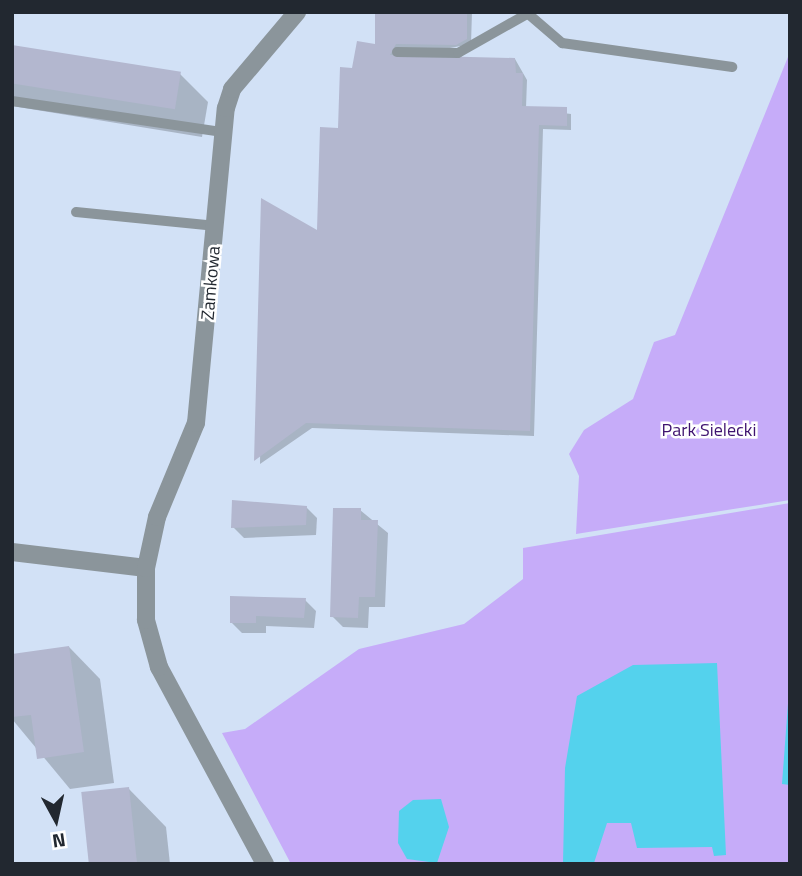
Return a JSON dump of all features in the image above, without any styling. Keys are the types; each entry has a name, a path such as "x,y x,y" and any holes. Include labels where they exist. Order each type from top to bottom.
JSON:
{"street":[{"name":"Zamkowa","path":"265,864 159,667 146,620 146,568 157,517 195,422 223,132 232,89 289,15"},
{"path":"12,552 146,568"}],"lane":[{"path":"397,52 458,53 526,13 562,43 732,67"},
{"path":"12,101 223,132"},
{"path":"76,212 216,226"}],"green space":[{"name":"Park Sielecki","path":"790,52 790,500 576,534 579,476 569,454 584,430 633,399 654,342 675,335"},
{"path":"790,503 790,864 291,864 222,733 245,729 359,649 464,624 523,579 523,548"}],"water":[{"path":"717,663 726,855 714,856 712,847 637,848 631,823 607,823 594,863 563,863 565,768 577,696 633,665"},
{"path":"790,677 790,785 782,784"},
{"path":"441,799 449,827 437,863 407,859 398,843 399,811 413,800"}],"building":[{"path":"375,12 467,12 467,39 456,45 396,44 390,55 515,58 516,73 523,73 522,106 567,107 567,126 539,125 530,431 306,423 254,461 261,198 317,230 320,127 338,128 340,67 352,68 357,41 375,44"},
{"path":"12,45 181,72 175,109 12,83"},
{"path":"232,500 307,506 306,525 231,528"},
{"path":"333,508 361,508 361,520 378,520 375,597 359,597 358,618 330,617"},
{"path":"230,596 306,598 304,618 256,616 256,623 230,623"},
{"path":"69,646 84,752 37,759 31,715 12,717 12,654"},
{"path":"129,787 137,864 89,864 81,792"}]}
